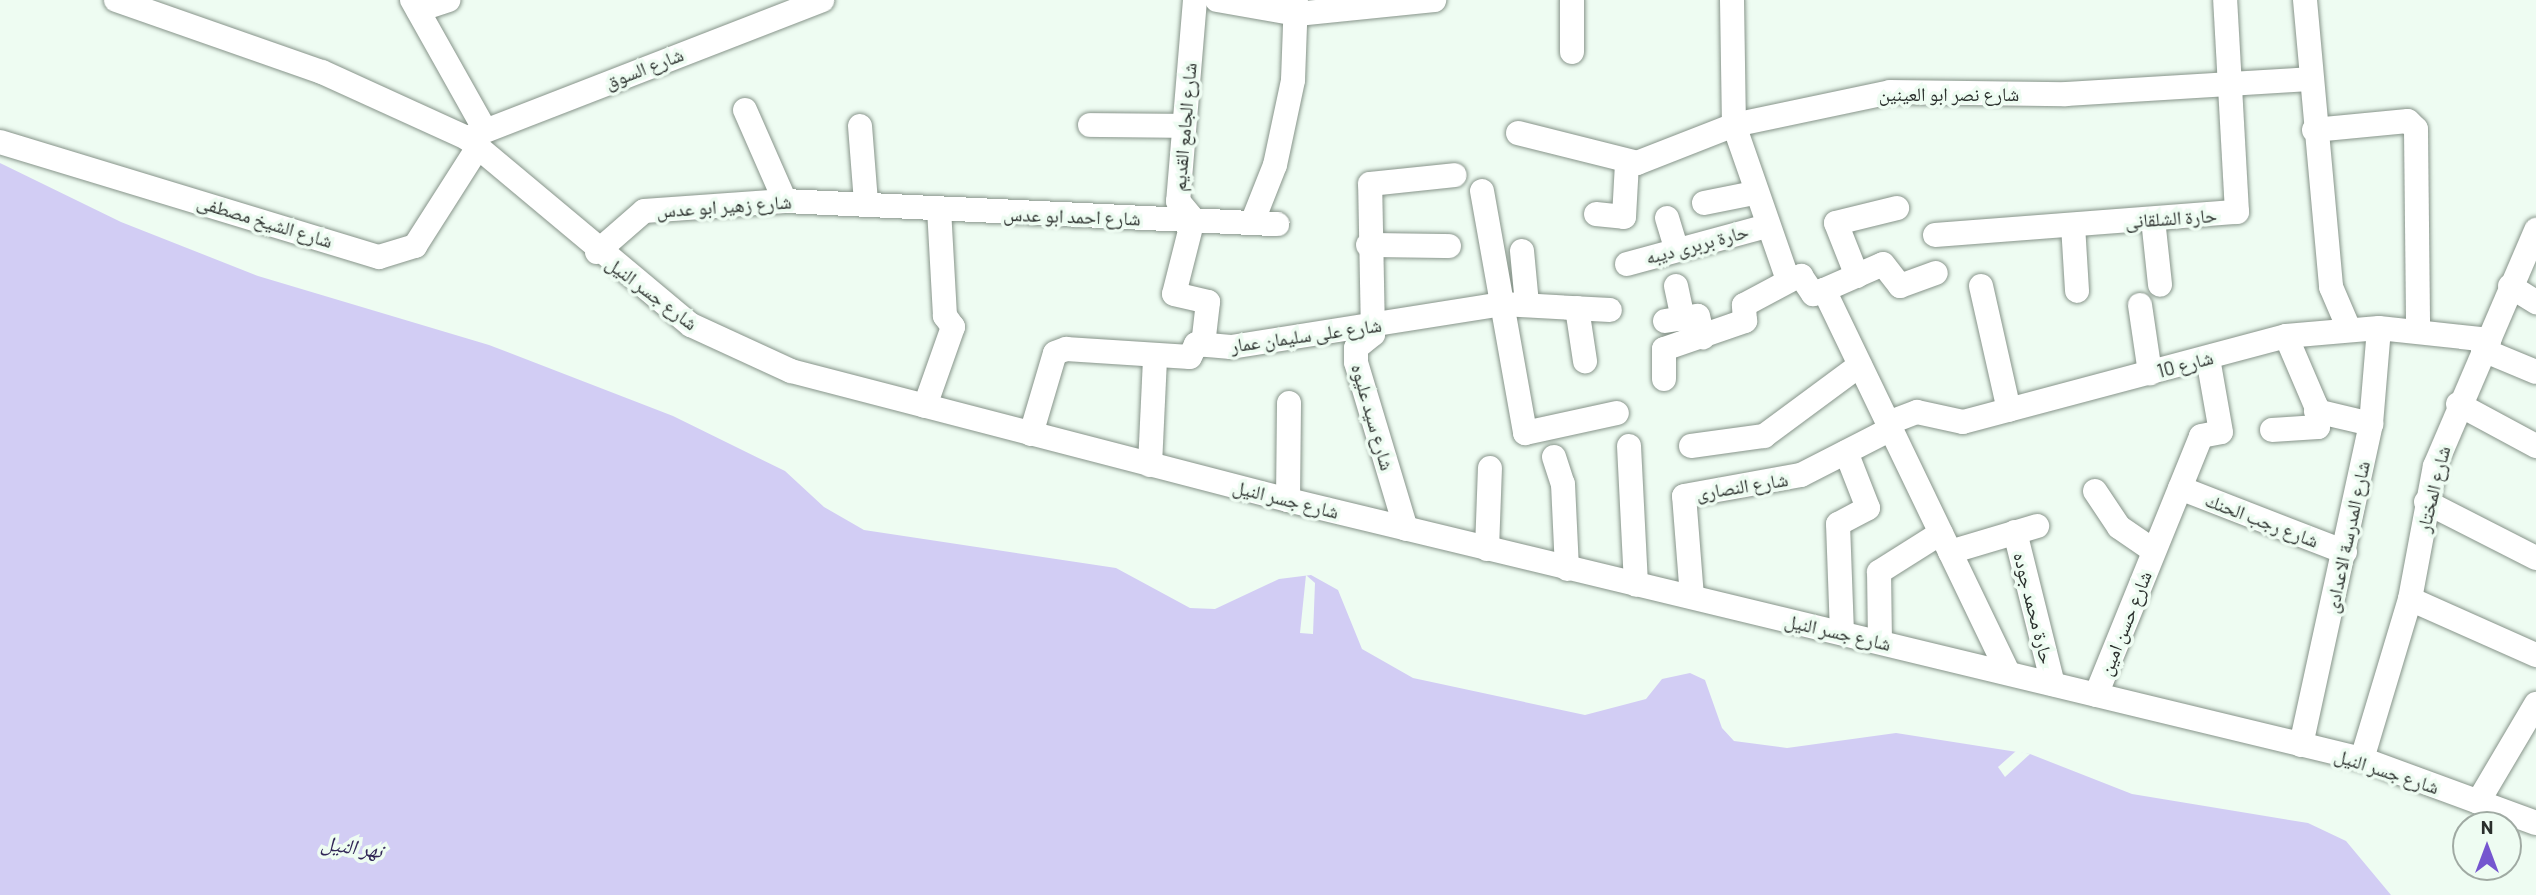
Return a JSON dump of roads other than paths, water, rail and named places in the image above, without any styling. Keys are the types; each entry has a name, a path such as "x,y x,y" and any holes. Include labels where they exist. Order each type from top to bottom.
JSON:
{"street":[{"name":"شارع جسر النيل","path":"116,0 322,72 477,138 597,252 691,325 738,350 791,372 1567,569 2362,759 2536,823"},
{"path":"448,0 415,5 477,138"},
{"name":"شارع السوق","path":"477,138 822,0"},
{"name":"شارع الجامع القديم","path":"1195,0 1178,201 1192,220 1174,294 1208,302 1203,345"},
{"path":"1217,0 1297,7 1434,0"},
{"path":"1572,0 1572,52"},
{"path":"1732,0 1734,125 1754,193 1789,281"},
{"name":"حارة الشلقانى","path":"1935,235 2237,212 2225,0"},
{"path":"2305,0 2314,131 2331,287 2349,328"},
{"path":"1252,223 1275,165 1293,80 1297,7"},
{"name":"شارع نصر ابو العينين","path":"1627,163 1734,125 1889,92 2066,94 2310,79"},
{"path":"745,110 785,201"},
{"path":"2314,131 2408,121 2416,129 2418,329"},
{"path":"1090,125 1184,126"},
{"path":"860,126 866,202"},
{"path":"1518,133 1627,163 1624,217 1596,214"},
{"name":"شارع الشيخ مصطفى","path":"0,142 379,257 415,246 477,138"},
{"path":"1372,326 1368,245 1370,184 1455,175"},
{"path":"1482,191 1525,433 1617,413"},
{"path":"1704,204 1754,193"},
{"name":"شارع زهير ابو عدس","path":"597,252 644,211 785,201 866,202"},
{"name":"شارع احمد ابو عدس","path":"866,202 939,210 1277,224"},
{"path":"1857,276 1836,223 1897,208"},
{"path":"925,407 953,327 946,316 939,210"},
{"path":"1667,218 1676,247"},
{"path":"2153,219 2160,285"},
{"path":"2073,225 2077,291"},
{"name":"حارة بربرى ديبه","path":"1627,264 1676,247 1767,226"},
{"name":"شارع المختار","path":"2362,759 2410,599 2426,502 2458,404 2536,230"},
{"path":"1368,245 1449,246"},
{"path":"1522,251 1527,304"},
{"path":"1664,379 1664,349 1745,321 1744,305 1801,276 1813,294 1887,264 1903,286 1936,273"},
{"path":"1676,286 1674,320 1698,316 1703,337"},
{"path":"1981,286 2009,410"},
{"path":"2510,286 2536,302"},
{"path":"1824,290 2008,673"},
{"name":"شارع على سليمان عمار","path":"1031,434 1059,350 1155,358 1193,356 1194,344 1231,347 1502,304 1611,310"},
{"path":"2140,305 2150,373"},
{"path":"1577,308 1585,362"},
{"name":"شارع سيد عليوه","path":"1372,326 1373,334 1356,348 1356,362 1406,529"},
{"name":"شارع 10","path":"1889,426 1917,412 1963,422 2286,337 2349,328 2418,329 2486,345 2536,372"},
{"name":"شارع المدرسة الاعدادى","path":"2301,745 2371,424 2379,328"},
{"path":"2272,430 2314,432 2316,411 2286,337"},
{"path":"1150,465 1155,358"},
{"name":"شارع حسن امين","path":"2096,695 2201,436 2221,432 2208,358"},
{"path":"1691,446 1765,436 1860,365"},
{"path":"1288,500 1289,403"},
{"path":"2458,404 2536,446"},
{"path":"2316,411 2371,424"},
{"name":"شارع النصارى","path":"1692,597 1684,496 1793,478 1846,452 1889,426"},
{"path":"1629,446 1636,584"},
{"path":"1842,633 1838,524 1868,508 1846,452"},
{"path":"1554,457 1563,484 1567,569"},
{"path":"1487,549 1490,468"},
{"name":"شارع رجب الحنك","path":"2180,488 2345,552"},
{"name":"شارع حسن امين","path":"2095,491 2119,527 2154,551"},
{"path":"2426,502 2536,558"},
{"name":"حارة محمد جوده","path":"1945,543 2026,529 2053,684"},
{"path":"1880,642 1879,572 1945,543"},
{"path":"2410,599 2536,655"},
{"path":"2478,802 2536,705"}],"water":[{"name":"نهر النيل","path":"0,163 121,222 258,276 489,345 673,416 785,471 824,507 864,530 1116,568 1190,608 1215,609 1279,579 1311,575 1338,590 1362,649 1413,678 1585,715 1646,699 1662,679 1690,673 1705,680 1722,728 1734,741 1787,748 1896,733 2030,754 2132,794 2308,823 2346,841 2391,895 0,895"}]}
